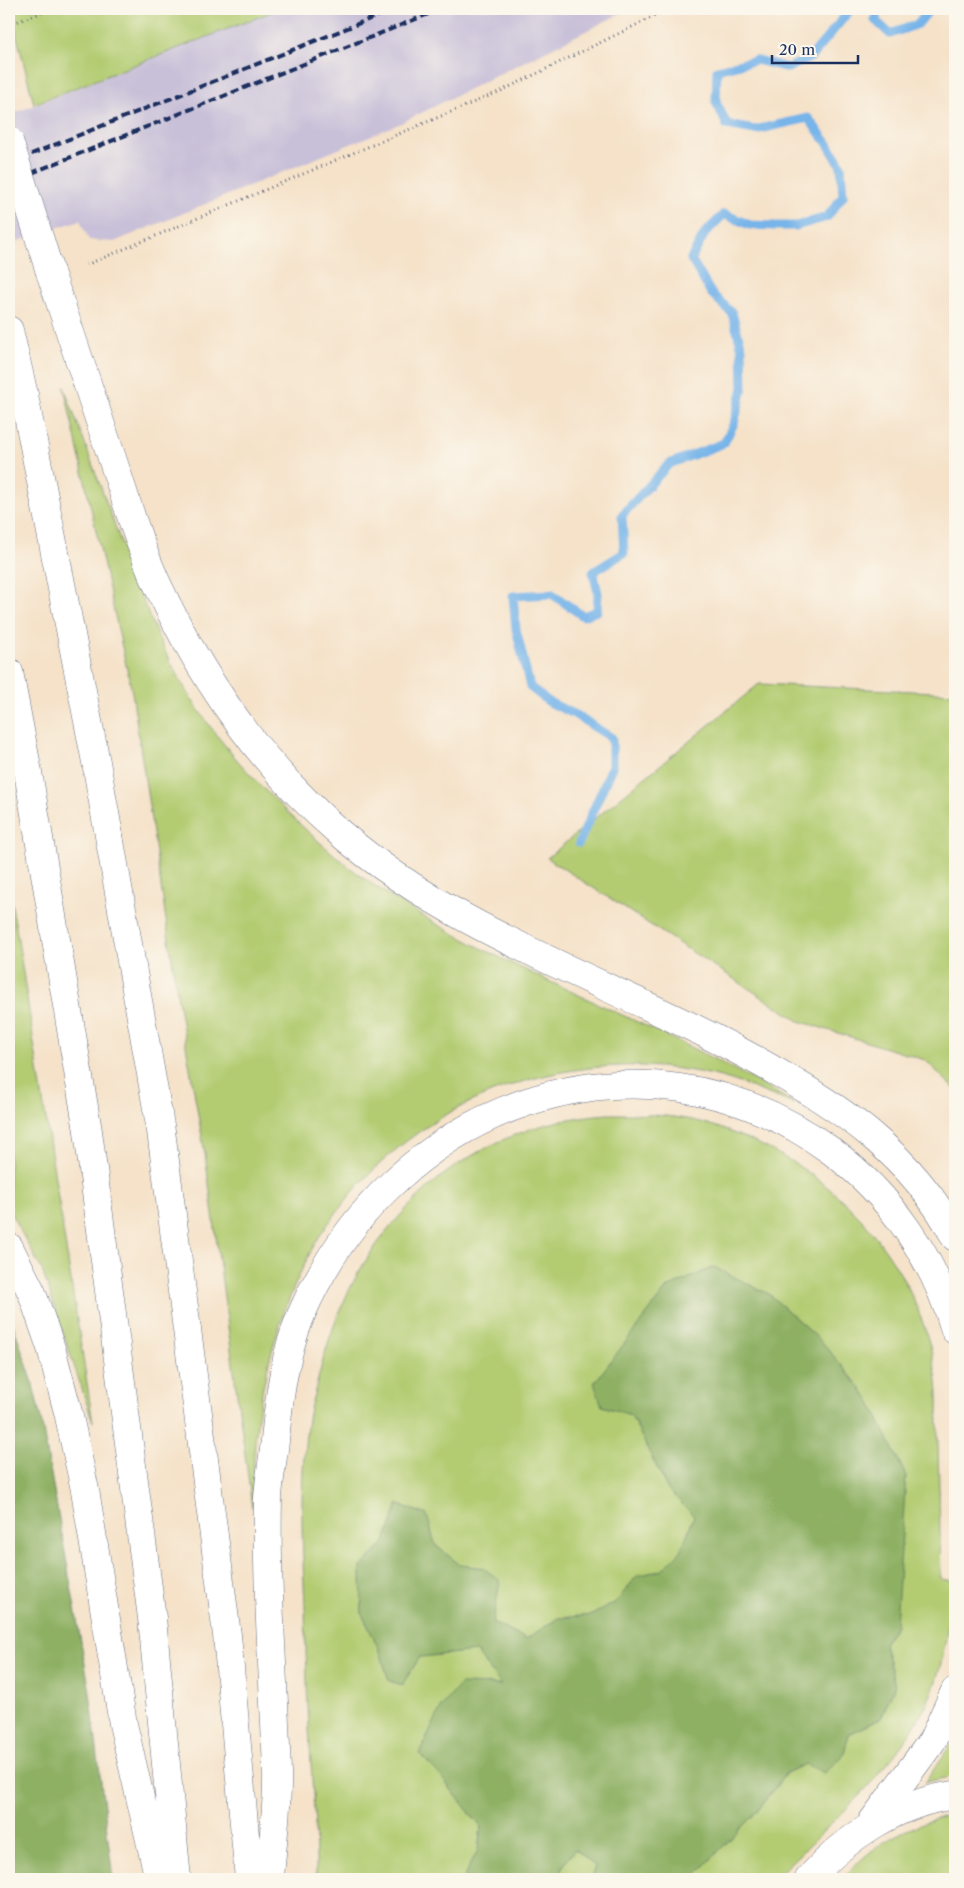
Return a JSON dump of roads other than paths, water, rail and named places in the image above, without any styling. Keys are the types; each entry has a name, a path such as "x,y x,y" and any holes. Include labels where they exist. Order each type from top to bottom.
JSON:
{"highway":[{"path":"9,141 128,509 158,586 194,655 229,712 262,755 299,795 338,832 376,862 458,914 705,1032 817,1094 848,1115 903,1165 929,1196 955,1236"},
{"path":"9,330 24,395 96,762 161,1131 227,1635 248,1879"},
{"path":"9,672 29,778 88,1131 152,1618 177,1879"},
{"path":"270,1879 277,1776 271,1678 268,1497 278,1399 286,1358 299,1319 316,1281 337,1246 360,1215 387,1186 416,1160 448,1138 482,1119 555,1093 593,1086 632,1084 670,1086 708,1093 745,1104 780,1120 814,1139 845,1161 872,1186 896,1214 917,1244 935,1276 955,1330"},
{"path":"9,1247 32,1292 51,1348 68,1412 85,1490 123,1724 158,1879"},
{"path":"866,1829 932,1742 955,1691"},
{"path":"809,1879 837,1850 866,1829 893,1814 922,1802 955,1795"}],"waterway":[{"path":"579,843 612,767 612,738 574,714 549,702 530,687 516,629 513,596 552,594 583,616 597,611 598,593 593,572 624,553 622,515 669,464 724,443 734,423 743,388 742,349 732,313 711,293 691,259 705,233 724,214 750,225 796,226 827,217 843,196 841,166 828,144 808,118 755,130 727,125 716,102 717,70 756,60 788,68 810,58 851,9"},
{"path":"880,9 875,20 890,34 918,24 930,9"}],"railway":[{"path":"9,163 395,9"},
{"path":"9,182 441,9"}]}
